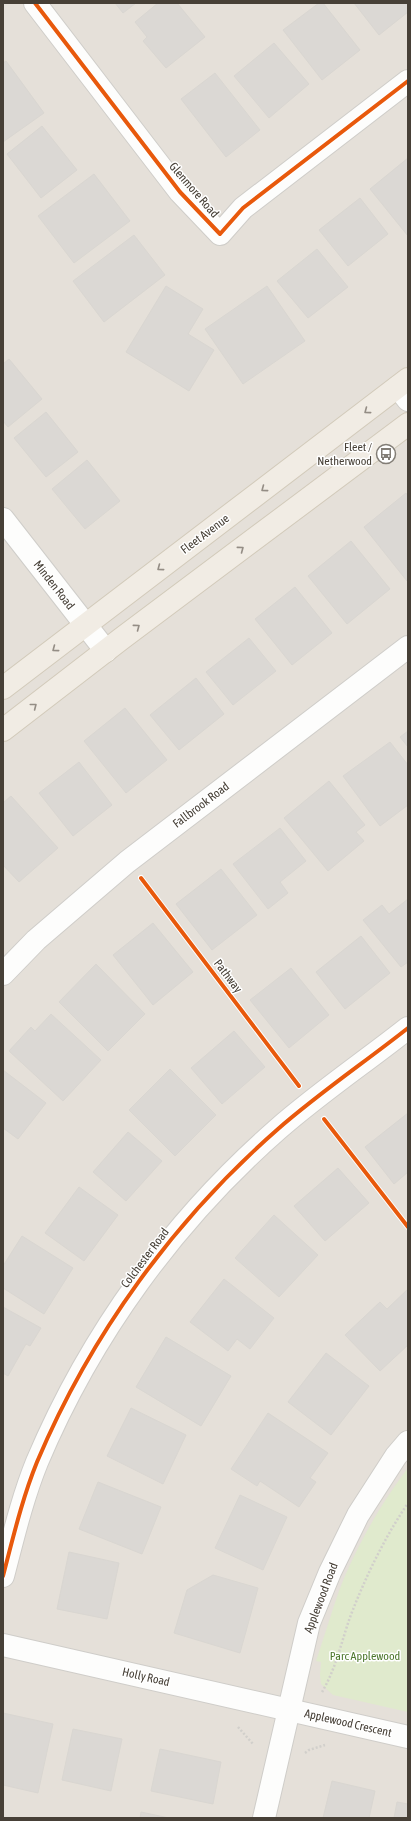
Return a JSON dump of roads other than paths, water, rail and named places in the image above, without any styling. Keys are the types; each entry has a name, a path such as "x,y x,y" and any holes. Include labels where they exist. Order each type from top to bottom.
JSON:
{"main road":[{"name":"Fleet Avenue","path":"3,688 405,389"},
{"path":"3,730 408,424"}],"street":[{"name":"Glenmore Road","path":"35,3 180,192 220,234 244,208 408,81"},
{"name":"Minden Road","path":"3,519 106,651"},
{"name":"Fallbrook Road","path":"3,974 36,940 127,862 408,647"},
{"name":"Colchester Road","path":"3,1576 20,1510 37,1463 57,1419 82,1372 111,1323 163,1248 239,1164 279,1128 408,1028"},
{"name":"Applewood Road","path":"264,1818 309,1623 330,1572 362,1508 396,1456 408,1442"},
{"name":"Holly Road","path":"3,1645 289,1710"},
{"name":"Applewood Crescent","path":"289,1710 408,1736"}],"place":[{"name":"Fleet / Netherwood","path":"386,454"}],"park label":[{"name":"Parc Applewood","path":"365,1656"}]}
